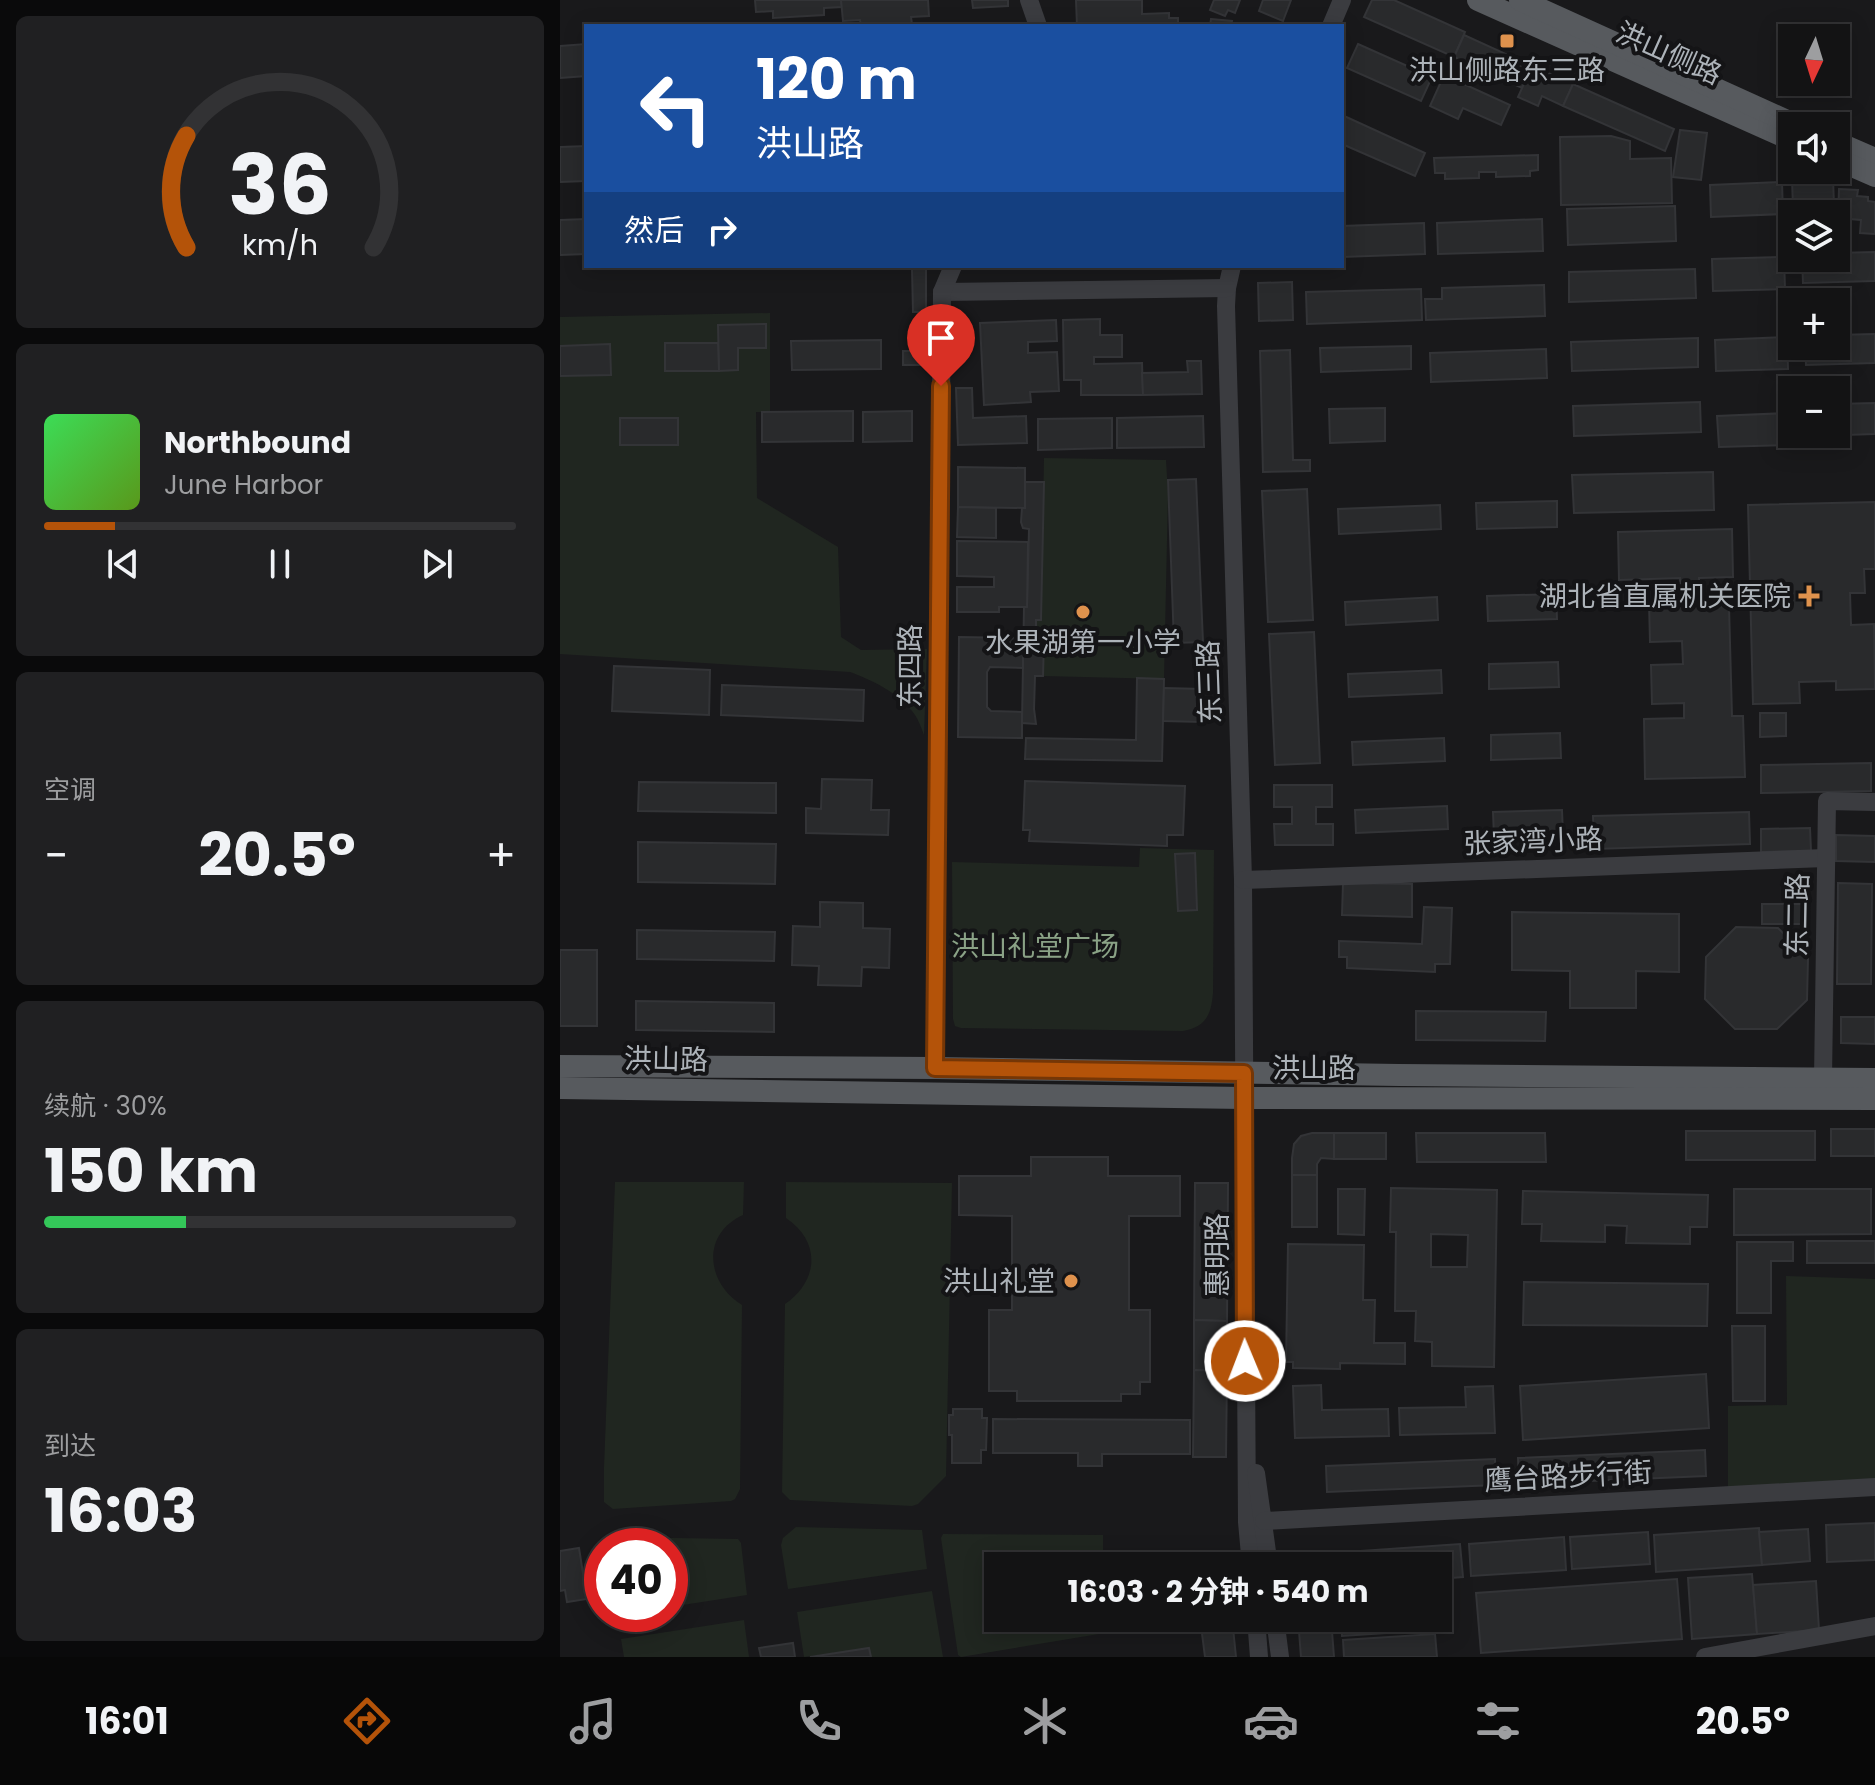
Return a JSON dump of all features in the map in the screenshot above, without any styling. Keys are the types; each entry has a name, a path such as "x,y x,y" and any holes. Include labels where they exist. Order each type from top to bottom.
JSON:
{"main road":[{"name":"洪山侧路","path":"1478,0 1778,134"},
{"name":"洪山侧路","path":"1520,0 1778,117"},
{"path":"1850,148 1875,159"},
{"path":"1850,165 1875,176"},
{"name":"洪山路","path":"560,1066 1875,1079"},
{"name":"洪山路","path":"560,1088 1244,1098 1875,1099"}],"street":[{"path":"1029,0 1037,24"},
{"path":"1332,24 1342,0"},
{"name":"东四路","path":"935,1068 942,292 952,268"},
{"name":"东三路","path":"1232,268 1227,288 1227,323 1243,880 1244,1098"},
{"path":"942,292 1227,288"},
{"name":"东二路","path":"1823,1079 1827,801 1875,802"},
{"name":"张家湾小路","path":"1243,880 1826,858"},
{"name":"惠明路","path":"1244,1098 1247,1411"},
{"path":"1247,1411 1267,1552"},
{"path":"1247,1411 1250,1552"},
{"name":"鹰台路步行街","path":"1264,1521 1875,1487"},
{"path":"1705,1657 1875,1626"},
{"path":"1257,1632 1259,1657"},
{"path":"1277,1632 1280,1657"}],"green space":[{"path":"770,313 770,412 756,412 757,498 838,547 841,637 861,650 927,649 924,735 914,714 900,698 850,672 560,654 560,317"},
{"path":"1044,458 1166,460 1164,679 1043,676 1044,641 1036,640 1036,620 1041,620"},
{"name":"洪山礼堂广场","path":"1140,848 1214,850 1213,993 1209,1014 1202,1023 1183,1031 955,1026 952,862 1139,867"},
{"path":"615,1182 744,1182 743,1215 729,1223 720,1234 713,1259 721,1284 742,1305 740,1489 731,1501 613,1509 604,1502"},
{"path":"786,1182 952,1183 946,1476 918,1504 790,1500 782,1492 785,1304 804,1284 811,1261 805,1238 786,1218"},
{"path":"1786,1276 1875,1279 1875,1482 1728,1488 1728,1406 1787,1405"},
{"path":"796,1527 922,1530 927,1569 788,1589 781,1545 783,1538"},
{"path":"943,1534 1103,1535 1103,1552 984,1552 984,1632 1101,1632 961,1657 958,1655 941,1538"},
{"path":"688,1538 738,1539 747,1595 688,1604"},
{"path":"932,1591 943,1657 871,1657 869,1648 804,1657 797,1612"},
{"path":"744,1620 749,1657 624,1657 621,1639 688,1632 688,1629"}],"building":[{"path":"755,0 841,0 842,7 824,8 824,15 773,18 773,11 756,12"},
{"path":"841,0 928,0 929,16 911,17 912,24 843,21"},
{"path":"972,0 1008,0 1008,6 973,8"},
{"path":"1076,0 1142,0 1142,14 1169,13 1169,18 1178,18 1178,24 1077,24"},
{"path":"1214,0 1240,0 1235,13 1228,10 1225,16 1210,10"},
{"path":"1263,0 1291,0 1283,21 1259,11"},
{"path":"1372,0 1394,0 1465,32 1454,57 1364,17"},
{"path":"1211,19 1232,21 1231,24 1210,24"},
{"path":"1464,35 1532,66 1522,88 1454,57"},
{"path":"584,44 584,76 560,78 560,46"},
{"path":"1358,44 1432,77 1421,101 1347,68"},
{"path":"1532,66 1573,84 1563,106 1542,96 1538,106 1518,97"},
{"path":"1444,75 1510,105 1501,125 1463,108 1458,119 1430,106"},
{"path":"1573,84 1674,129 1665,151 1563,106"},
{"path":"1344,116 1425,153 1415,176 1344,145"},
{"path":"1680,130 1707,133 1701,180 1673,177"},
{"path":"1611,136 1630,141 1630,159 1671,158 1672,203 1561,205 1560,137"},
{"path":"584,146 584,181 560,182 560,147"},
{"path":"1538,155 1538,170 1530,171 1530,176 1496,177 1496,172 1479,172 1479,178 1445,179 1445,173 1435,173 1434,158"},
{"path":"1778,182 1782,184 1783,200 1778,200 1778,214 1711,217 1710,185"},
{"path":"1792,184 1833,184 1834,200 1793,200"},
{"path":"1839,189 1858,190 1857,196 1868,197 1868,201 1875,202 1875,234 1860,233 1861,220 1850,219 1850,200 1839,200"},
{"path":"1675,206 1676,241 1568,245 1567,209"},
{"path":"584,219 584,254 560,255 560,220"},
{"path":"1542,219 1543,251 1438,254 1437,223"},
{"path":"1424,223 1425,254 1344,257 1344,226"},
{"path":"1875,252 1875,281 1803,283 1803,272 1850,272 1850,253"},
{"path":"1778,257 1778,272 1784,272 1785,288 1713,291 1712,259"},
{"path":"912,269 926,269 926,312 913,312"},
{"path":"1695,269 1696,298 1569,302 1569,272"},
{"path":"1292,282 1293,320 1259,321 1258,283"},
{"path":"1544,285 1545,316 1426,320 1425,299 1442,299 1442,288"},
{"path":"1421,289 1422,320 1307,324 1306,292"},
{"path":"1100,319 1100,335 1122,335 1122,357 1094,357 1094,364 1142,363 1143,395 1081,395 1081,380 1064,380 1063,320"},
{"path":"1056,320 1057,341 1028,342 1028,353 1057,352 1059,391 1030,392 1031,402 984,405 980,323"},
{"path":"766,324 766,348 738,348 738,370 719,371 718,325"},
{"path":"1875,334 1875,363 1806,365 1806,360 1850,360 1850,335"},
{"path":"1778,337 1778,360 1788,360 1788,369 1716,371 1715,340"},
{"path":"1698,338 1698,367 1572,371 1571,342"},
{"path":"881,340 881,369 792,370 791,341"},
{"path":"665,343 718,343 719,371 665,371"},
{"path":"610,344 611,375 560,376 560,346"},
{"path":"1411,346 1411,369 1321,372 1320,348"},
{"path":"1546,349 1547,378 1431,382 1430,353"},
{"path":"1290,350 1293,460 1310,460 1310,471 1263,472 1260,351"},
{"path":"903,351 923,351 924,365 903,365"},
{"path":"1187,361 1201,361 1202,394 1143,395 1142,373 1188,372"},
{"path":"956,388 972,388 973,418 1026,416 1027,443 958,445"},
{"path":"1700,402 1701,432 1574,436 1573,406"},
{"path":"1875,403 1875,434 1850,435 1850,404"},
{"path":"1385,408 1385,441 1330,443 1329,409"},
{"path":"853,411 853,441 762,442 762,412"},
{"path":"912,411 912,441 863,442 863,412"},
{"path":"1778,413 1778,445 1719,447 1717,416"},
{"path":"1203,416 1204,447 1117,448 1117,418"},
{"path":"620,418 678,418 678,445 620,445"},
{"path":"1112,418 1112,448 1038,450 1038,419"},
{"path":"958,467 1025,468 1025,508 958,507"},
{"path":"1713,472 1714,510 1574,513 1572,475"},
{"path":"1196,479 1203,642 1174,643 1168,480"},
{"path":"1025,482 1044,482 1041,620 1036,620 1036,640 1044,640 1043,676 1035,676 1036,724 1022,723 1029,529 1023,528 1021,522 1022,508 1025,508"},
{"path":"1307,489 1313,620 1268,622 1262,491"},
{"path":"1557,501 1557,527 1477,529 1476,503"},
{"name":"湖北省直属机关医院","path":"1875,502 1875,569 1864,569 1865,593 1850,593 1851,625 1874,624 1875,689 1836,690 1836,681 1799,682 1800,703 1753,704 1748,505"},
{"path":"1440,505 1441,529 1339,534 1338,509"},
{"path":"958,507 996,508 996,538 957,537"},
{"path":"1732,529 1733,577 1699,578 1700,607 1729,606 1732,716 1743,716 1745,777 1645,779 1644,719 1684,718 1684,703 1652,704 1651,665 1683,664 1682,641 1650,642 1649,602 1681,601 1680,578 1619,580 1618,532"},
{"path":"957,541 1028,542 1027,607 999,607 999,612 957,612 957,587 994,587 994,577 957,576"},
{"path":"1556,594 1557,619 1488,621 1487,596"},
{"path":"1437,597 1438,620 1346,625 1345,602"},
{"path":"1314,632 1320,763 1275,765 1269,634"},
{"path":"959,637 1023,638 1023,668 990,667 987,672 987,707 991,711 1022,712 1022,738 958,737"},
{"path":"1558,662 1559,687 1489,689 1489,664"},
{"path":"614,666 710,670 709,715 612,711"},
{"path":"1441,670 1442,693 1349,697 1348,674"},
{"path":"1137,678 1164,679 1162,761 1025,759 1026,738 1136,740"},
{"path":"722,685 864,690 863,721 721,715"},
{"path":"1164,688 1203,689 1203,722 1163,721"},
{"path":"1760,713 1786,713 1786,736 1760,737"},
{"path":"1560,733 1561,758 1491,760 1491,735"},
{"path":"1444,738 1445,761 1353,765 1352,742"},
{"path":"1871,763 1871,791 1761,793 1761,765"},
{"path":"822,779 872,780 871,810 889,810 888,835 806,833 806,808 821,809"},
{"path":"1025,781 1185,786 1183,835 1167,835 1167,846 1029,841 1030,830 1023,830"},
{"path":"639,782 776,783 776,813 638,811"},
{"path":"1274,785 1332,785 1332,807 1316,807 1316,824 1333,824 1333,845 1275,845 1274,824 1292,824 1292,807 1274,807"},
{"path":"1447,806 1448,829 1356,833 1355,810"},
{"path":"1562,810 1563,835 1494,837 1493,812"},
{"path":"1749,812 1750,844 1594,849 1593,816"},
{"path":"1810,828 1811,851 1761,852 1761,829"},
{"path":"1836,835 1875,836 1875,862 1836,861"},
{"path":"638,842 776,844 775,884 638,882"},
{"path":"1195,853 1197,910 1178,911 1175,854"},
{"path":"1343,883 1412,884 1412,917 1342,915"},
{"path":"1838,883 1872,884 1871,984 1837,984"},
{"path":"820,902 863,903 863,928 890,929 889,968 862,967 861,986 818,985 819,966 792,965 793,926 820,927"},
{"path":"1762,904 1807,904 1807,924 1762,924"},
{"path":"1424,907 1452,908 1450,964 1435,964 1435,972 1347,968 1347,957 1339,957 1339,941 1422,944"},
{"path":"1512,912 1679,914 1679,972 1636,971 1636,1008 1570,1008 1570,971 1512,970"},
{"path":"1736,927 1778,928 1808,958 1807,1000 1777,1029 1735,1029 1705,999 1706,957"},
{"path":"637,930 775,932 774,961 637,959"},
{"path":"560,950 597,950 597,1026 560,1026"},
{"path":"636,1001 774,1003 774,1032 636,1030"},
{"path":"1416,1011 1546,1012 1545,1041 1416,1040"},
{"path":"1841,1017 1875,1017 1875,1044 1841,1043"},
{"path":"1831,1129 1875,1129 1875,1156 1831,1156"},
{"path":"1686,1131 1815,1131 1815,1160 1686,1160"},
{"path":"1334,1133 1334,1159 1321,1158 1317,1164 1317,1175 1292,1175 1294,1144 1301,1136"},
{"path":"1334,1133 1386,1133 1386,1159 1334,1159"},
{"path":"1416,1133 1545,1133 1546,1162 1417,1162"},
{"name":"洪山礼堂","path":"1031,1157 1108,1157 1108,1176 1180,1176 1180,1216 1129,1216 1129,1310 1150,1310 1150,1382 1140,1382 1140,1394 1121,1394 1121,1401 1017,1401 1017,1391 989,1391 989,1310 1012,1310 1012,1216 959,1215 959,1176 1031,1176"},
{"path":"1292,1175 1317,1175 1317,1227 1292,1227"},
{"path":"1195,1183 1228,1183 1227,1321 1194,1320"},
{"path":"1391,1188 1497,1190 1494,1367 1432,1366 1432,1342 1415,1341 1416,1311 1395,1311 1396,1232 1390,1232","holes":["1431,1234 1468,1235 1467,1267 1431,1267"]},
{"path":"1338,1189 1365,1189 1364,1235 1338,1234"},
{"path":"1734,1189 1871,1189 1871,1234 1734,1235"},
{"path":"1523,1191 1708,1195 1707,1227 1690,1227 1690,1244 1626,1243 1627,1226 1605,1225 1605,1242 1541,1241 1542,1224 1522,1224"},
{"path":"1807,1241 1875,1241 1875,1263 1807,1263"},
{"path":"1737,1242 1793,1242 1793,1261 1771,1261 1771,1313 1737,1313"},
{"path":"1288,1244 1364,1245 1363,1300 1375,1300 1374,1343 1405,1343 1405,1364 1340,1363 1340,1369 1293,1368 1293,1362 1286,1362"},
{"path":"1524,1282 1708,1284 1707,1326 1523,1325"},
{"path":"1194,1320 1227,1321 1227,1371 1194,1370"},
{"path":"1732,1326 1765,1326 1765,1401 1733,1401"},
{"path":"1194,1370 1227,1371 1226,1457 1193,1457"},
{"path":"1706,1374 1709,1428 1523,1440 1520,1386"},
{"path":"1321,1385 1322,1410 1388,1409 1389,1436 1295,1438 1293,1386"},
{"path":"1493,1386 1495,1433 1400,1435 1399,1408 1466,1407 1465,1387"},
{"path":"953,1409 982,1409 982,1418 987,1418 986,1450 981,1450 981,1463 952,1463 949,1415 953,1415"},
{"path":"993,1419 1190,1420 1190,1454 1102,1454 1102,1466 1078,1466 1078,1453 993,1453"},
{"path":"1705,1450 1706,1476 1519,1484 1518,1458"},
{"path":"1495,1459 1496,1485 1327,1492 1326,1466"},
{"path":"1875,1523 1875,1560 1827,1562 1826,1525"},
{"path":"1759,1528 1762,1565 1656,1572 1654,1535"},
{"path":"1808,1529 1810,1561 1762,1565 1759,1532"},
{"path":"1648,1532 1650,1564 1572,1569 1570,1537"},
{"path":"1564,1537 1566,1570 1471,1576 1469,1544"},
{"path":"1460,1544 1463,1577 1452,1578 1452,1552 1347,1552"},
{"path":"579,1548 584,1599 567,1602 565,1590 560,1591 560,1551"},
{"path":"1752,1574 1757,1634 1692,1639 1688,1578"},
{"path":"1677,1579 1682,1639 1481,1653 1476,1593"},
{"path":"1816,1581 1819,1630 1757,1634 1753,1585"},
{"path":"1202,1632 1233,1632 1236,1657 1205,1657"},
{"path":"1299,1632 1332,1632 1334,1657 1301,1657"},
{"path":"1342,1632 1401,1632 1342,1636"},
{"path":"1435,1634 1437,1657 1344,1657 1343,1640"},
{"path":"793,1643 795,1657 761,1657 759,1648"},
{"path":"869,1648 871,1657 810,1657"}],"place":[{"name":"洪山侧路东三路","path":"1507,41"},
{"name":"湖北省直属机关医院","path":"1809,596"},
{"name":"水果湖第一小学","path":"1083,612"},
{"name":"洪山礼堂","path":"1071,1281"}],"route":[{"path":"941,386 935,1068 1244,1073 1245,1361"}]}
